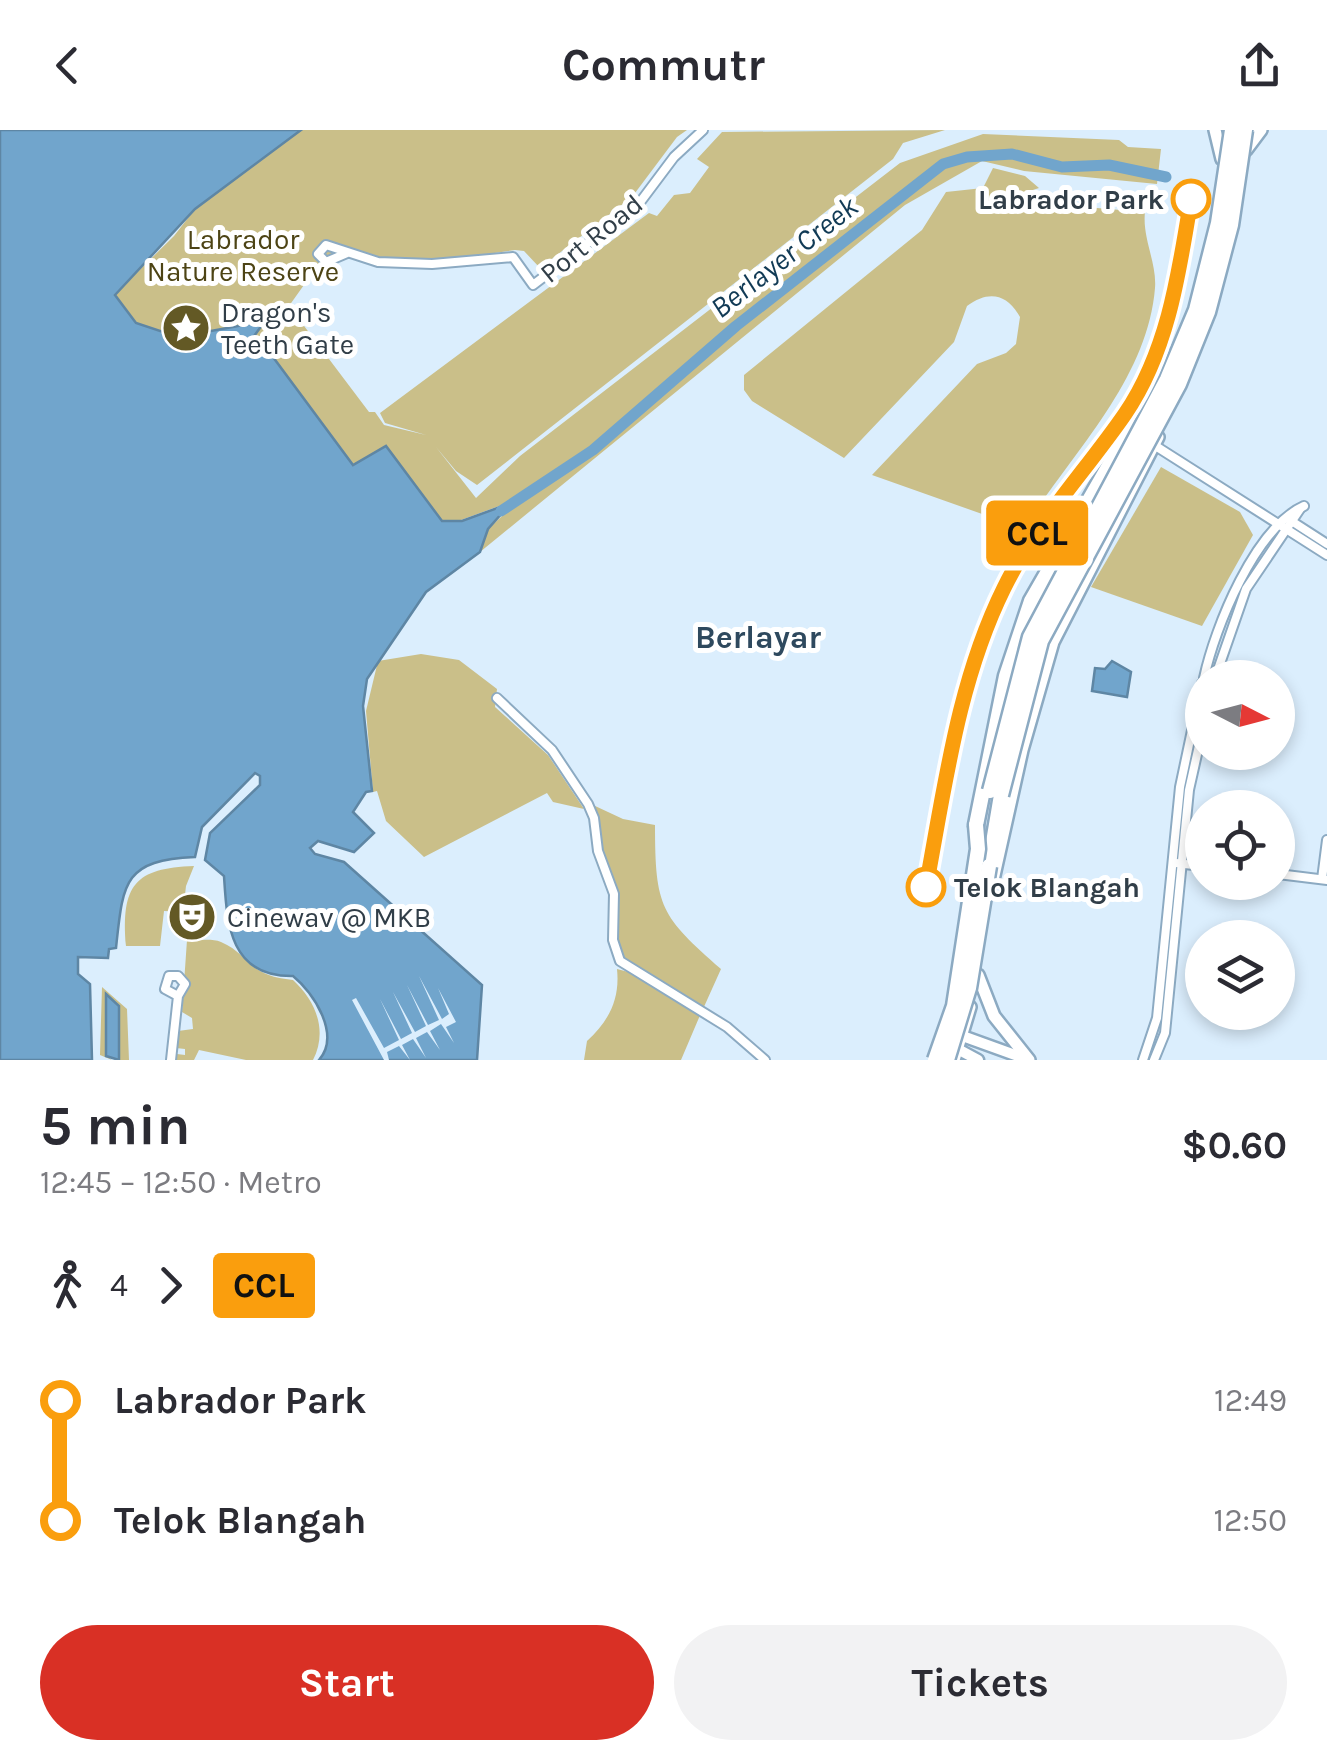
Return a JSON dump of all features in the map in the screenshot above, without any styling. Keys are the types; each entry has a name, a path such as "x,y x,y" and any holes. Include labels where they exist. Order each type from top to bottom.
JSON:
{"highway":[{"path":"934,1060 954,1006 978,849 1030,637 1167,379 1196,310 1218,223 1229,130"},
{"path":"953,1056 969,988 1001,795 1036,656 1066,589 1178,384 1208,312 1231,225 1248,130"},
{"path":"978,849 980,806 1016,642 1050,566 1174,352"}],"main road":[{"path":"1215,130 1222,160"},
{"path":"926,1060 940,1032 978,822 1004,710 1028,635 1174,352 1200,278 1229,130"},
{"path":"953,1056 978,975 985,916 1022,750 1053,642 1154,446 1221,290 1248,130"},
{"path":"1246,150 1262,130"},
{"path":"1200,278 1214,281 1221,290"},
{"path":"1072,548 1095,557"},
{"path":"963,918 974,923 985,916"},
{"path":"978,975 994,1016 1029,1060"},
{"path":"940,1032 953,1056"},
{"path":"940,1032 1029,1060"},
{"path":"953,1056 978,1060"}],"street":[{"name":"Port Road","path":"330,246 367,262 432,264 513,257 534,285 638,205 674,157 704,130"},
{"path":"330,246 332,258 324,262 318,254 320,247 330,246"},
{"name":"Port Road","path":"332,258 348,253"},
{"path":"1154,446 1327,544"},
{"path":"1210,660 1236,586 1278,526 1302,508"},
{"path":"1270,515 1286,532 1327,555"},
{"path":"1221,660 1246,589 1286,532 1289,520"},
{"path":"496,698 552,750 594,818 598,851 614,894 613,940 620,960 727,1027 764,1060"},
{"path":"1154,1060 1165,1033 1180,787 1185,764"},
{"path":"1143,1060 1157,1018 1176,863 1193,770"},
{"path":"1295,876 1325,879 1327,840"},
{"path":"1176,863 1185,864"},
{"path":"171,1060 178,996"}],"green space":[{"name":"Labrador Nature Reserve","path":"301,130 687,130 677,137 632,197 540,268 524,251 515,250 410,261 369,256 349,249 321,261 289,306 369,412 375,412 384,425 426,435 385,423 380,413 649,213 657,216 674,195 690,193 709,167 697,159 722,132 945,130 903,143 893,159 477,485 456,471 436,447 476,498 520,456 900,163 983,134 1119,140 1128,147 1161,149 1157,184 1024,171 982,161 905,205 480,552 488,529 512,507 510,502 461,520 442,521 386,446 353,466 267,350 262,356 245,347 264,321 178,337 136,323 114,295 174,236 195,209"},
{"path":"993,168 1025,176 1039,188 1002,200 1145,212 1155,279 1150,320 1126,379 1035,512 1016,526 872,475 977,364 1006,353 1016,344 1020,317 1003,299 990,296 967,306 954,342 844,458 752,401 744,390 744,375 922,230 946,192 983,188"},
{"path":"1161,467 1240,512 1253,535 1202,626 1091,587"},
{"path":"421,654 459,660 497,689 495,707 548,755 584,809 553,802 547,793 424,857 386,821 377,791 373,792 366,711 378,661"},
{"path":"593,805 623,819 655,825 657,875 666,908 685,936 721,969 703,1009 622,956 616,935 619,900 601,851"},
{"path":"194,866 186,886 183,912 164,911 160,946 126,946 126,908 136,884 158,871"},
{"path":"187,940 221,942 266,974 293,980 308,997 317,1017 319,1038 313,1060 246,1060 199,1050 194,1060 176,1060 177,1054 185,1055 185,1049 176,1048 178,1031 193,1029 192,1018 182,1012"},
{"path":"617,969 636,974 701,1013 681,1060 584,1060 587,1041 612,1008"},
{"path":"102,987 127,1009 129,1060 119,1060 119,1006 107,995 106,1055 112,1060 100,1055"}],"water":[{"path":"0,130 301,130 195,209 115,295 136,323 178,337 265,321 246,347 261,355 267,349 353,465 386,446 442,521 462,521 511,503 488,529 480,552 426,592 367,679 363,706 372,791 366,792 353,812 374,833 354,852 318,841 310,848 315,854 344,862 482,985 477,1060 319,1060 327,1039 316,1003 293,976 272,974 244,957 230,929 224,876 205,860 210,833 260,785 260,776 255,773 202,827 195,857 153,863 131,879 121,907 116,948 109,949 108,958 78,957 78,974 90,984 92,1060 0,1060"},
{"path":"1112,661 1131,672 1127,697 1092,691 1095,668 1105,669"},
{"path":"106,994 119,1006 119,1060 106,1056"}],"pier":[{"path":"419,976 442,1019 449,1014 438,988 456,1022 446,1027 454,1043 441,1024 430,1031 440,1050 427,1032 416,1038 426,1058 413,1039 402,1045 410,1060 399,1046 387,1052 389,1060 384,1060 352,1000 356,998 384,1048 399,1040 380,999 401,1039 412,1033 393,992 415,1032 426,1026 407,985 428,1025 439,1020"}],"waterway":[{"name":"Berlayer Creek","path":"501,511 593,450 736,326 943,164 967,157 1012,154 1062,167 1109,165 1166,177"}],"metro line":[{"name":"CCL","path":"926,887 965,687 986,628 1005,586 1039,529 1126,413 1146,378 1161,342 1191,199"}],"place":[{"name":"Labrador Park","path":"1191,199"},
{"name":"Dragon's Teeth Gate","path":"186,328"},
{"name":"Telok Blangah","path":"926,887"},
{"name":"Cinewav @ MKB","path":"192,917"}],"district":[{"name":"Berlayar","path":"758,637"}]}
